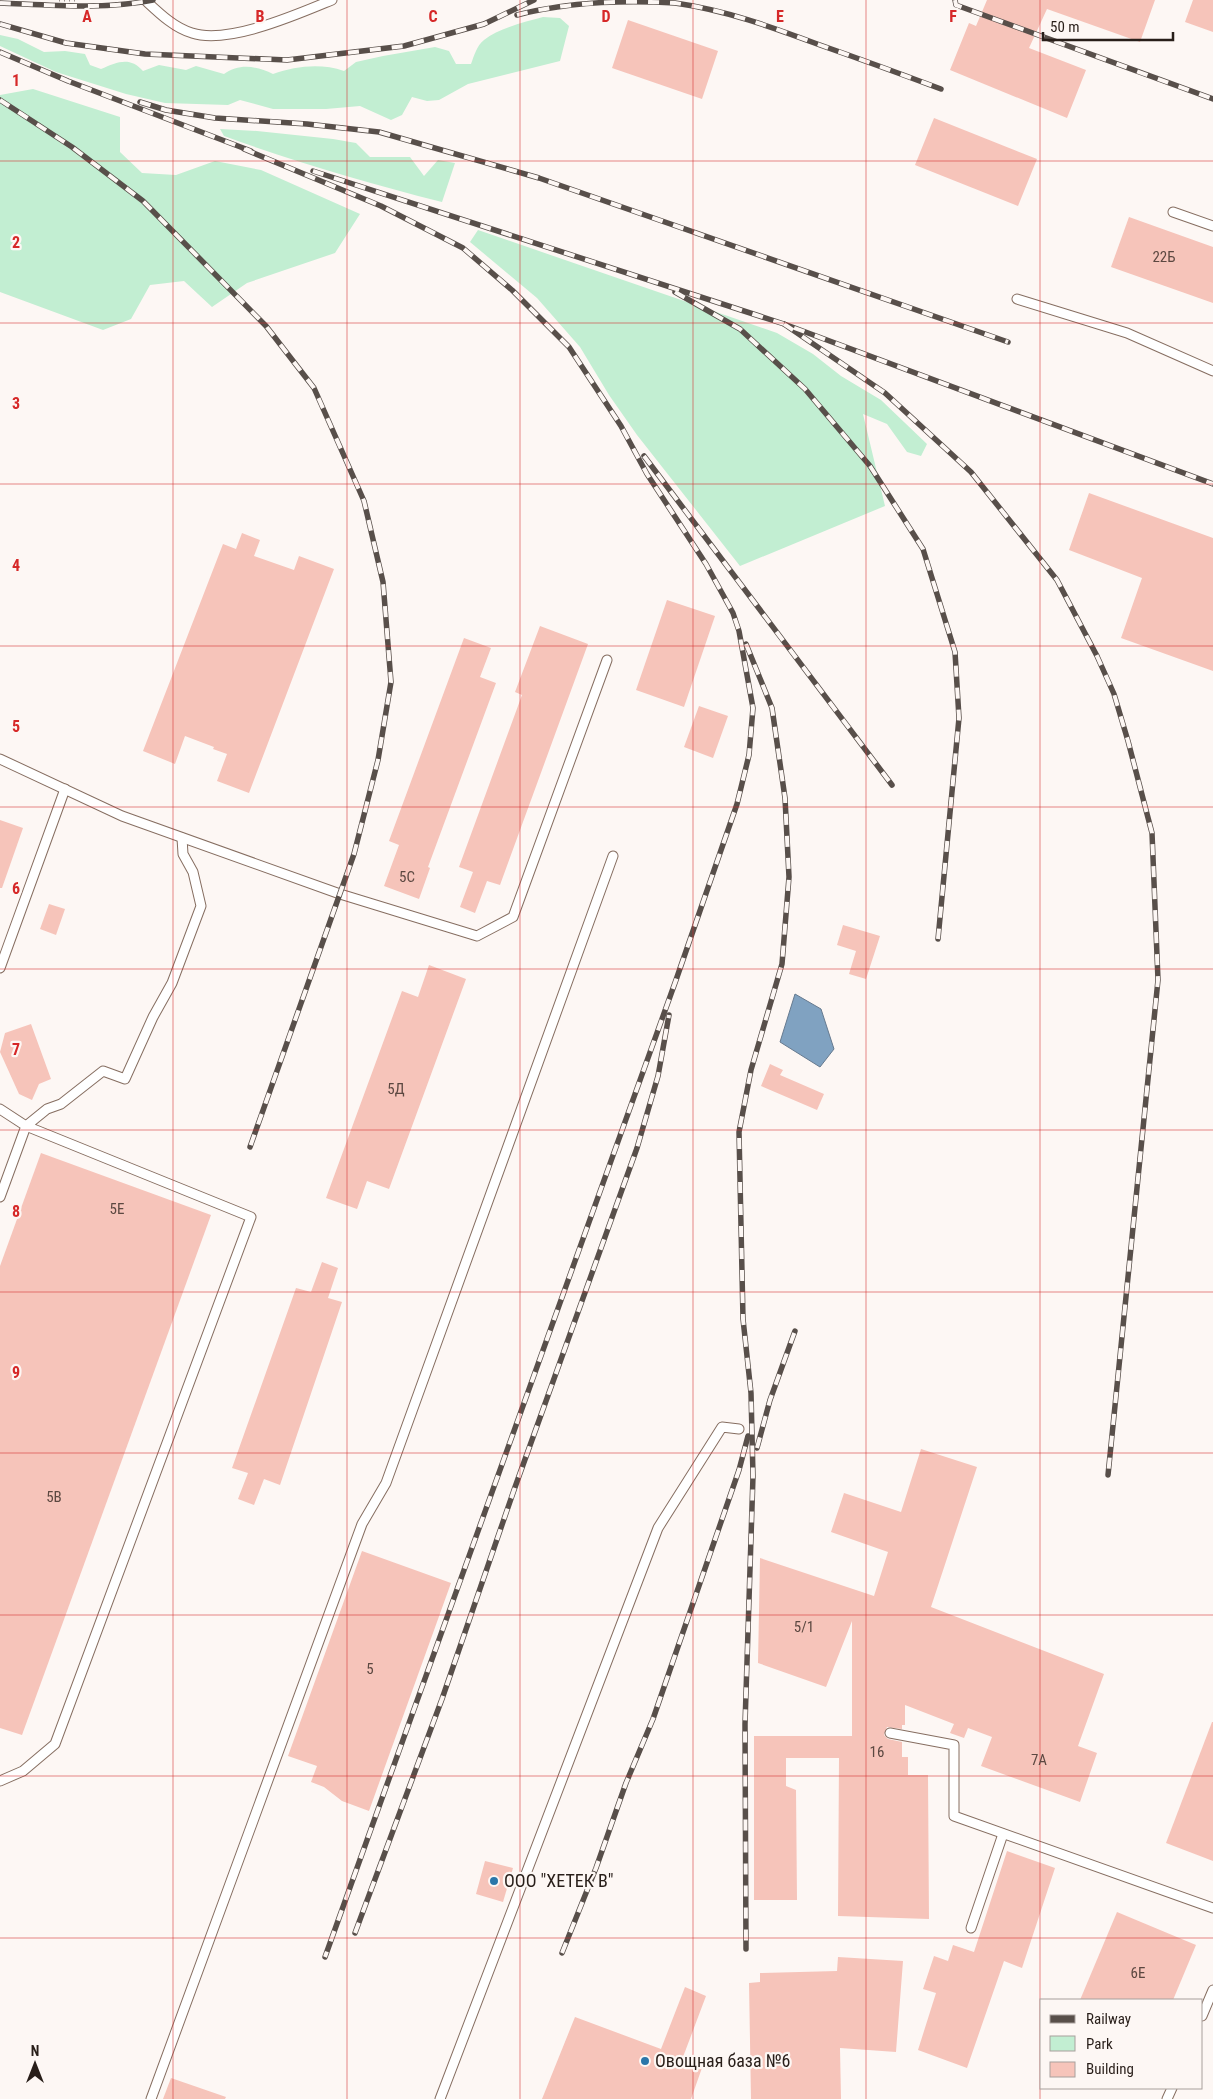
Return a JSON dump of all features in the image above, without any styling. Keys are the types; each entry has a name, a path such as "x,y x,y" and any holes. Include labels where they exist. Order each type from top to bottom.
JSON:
{"lane":[{"path":"145,0 176,25 190,33 205,37 273,24 332,0"},
{"path":"1173,212 1213,226"},
{"path":"1017,299 1127,333 1213,371"},
{"path":"0,759 122,816 340,894 477,936 513,917 607,660"},
{"path":"0,968 65,789"},
{"path":"0,1198 26,1126 47,1109 61,1104 103,1071 125,1079 153,1017 172,983 201,906 193,872 183,854 182,838"},
{"path":"151,2099 362,1524 386,1483 613,856"},
{"path":"0,1109 26,1126 251,1217 55,1744 23,1771 0,1781"},
{"path":"440,2099 658,1528 722,1427 739,1429"},
{"path":"890,1733 954,1745 954,1816 1213,1908"},
{"path":"971,1928 1003,1834"},
{"path":"1203,2014 1213,1990"}],"path":[{"path":"59,0 77,0"}],"green space":[{"path":"543,17 560,18 569,26 560,61 468,84 439,100 427,101 412,97 402,115 391,120 360,106 326,109 273,109 240,100 228,105 165,103 126,94 56,72 0,46 0,35 18,39 44,52 65,51 85,54 90,65 101,69 112,64 128,62 138,66 143,71 159,65 186,70 196,66 224,74 242,67 261,69 273,74 309,66 344,71 356,62 435,47 449,51 456,64 471,64 479,45 490,36 512,26"},
{"path":"33,89 120,117 120,152 142,173 176,175 215,161 261,170 360,214 335,253 247,283 212,307 184,281 150,285 131,319 103,330 0,292 0,95"},
{"path":"220,129 257,131 356,143 370,157 410,157 424,176 438,160 455,163 442,202 359,180 278,155 224,136"},
{"path":"478,230 777,333 813,354 841,376 881,400 927,444 921,456 907,452 887,424 863,414 885,506 740,566 637,435 609,395 580,347 537,298 470,242"}],"water":[{"path":"795,994 821,1009 834,1049 820,1067 780,1042"}],"building":[{"path":"987,0 1155,0 1140,42 1047,9 1029,48 1086,70 1067,118 950,70 969,23 976,26"},
{"path":"1193,0 1213,0 1213,32 1185,22"},
{"path":"628,20 718,51 702,99 612,68"},
{"path":"934,118 1037,159 1018,206 915,165"},
{"path":"1129,217 1213,247 1213,303 1111,267"},
{"path":"1089,493 1213,538 1213,671 1121,638 1142,578 1069,550"},
{"path":"242,533 260,540 254,556 294,570 299,556 334,569 249,793 217,781 227,754 213,749 214,747 185,736 175,764 143,751 223,544 236,549"},
{"path":"667,600 715,616 684,707 636,690"},
{"path":"540,626 588,644 500,885 487,881 475,913 460,907 473,872 459,867 522,695 515,692"},
{"path":"464,638 491,648 480,677 496,683 428,867 430,868 419,899 384,886 399,845 389,841"},
{"path":"699,706 728,716 713,758 684,747"},
{"path":"0,820 23,828 2,888 0,888"},
{"path":"49,904 65,909 56,935 40,929"},
{"path":"843,925 880,936 866,979 849,974 856,951 837,945"},
{"path":"429,965 466,979 389,1189 367,1181 357,1209 326,1198 402,991 418,997"},
{"path":"31,1024 51,1079 39,1084 32,1100 19,1094 0,1052 5,1033"},
{"path":"770,1064 783,1070 780,1075 824,1094 817,1110 761,1086"},
{"path":"41,1153 211,1215 22,1735 0,1728 0,1266"},
{"path":"322,1262 338,1268 328,1298 342,1302 280,1485 264,1479 254,1505 238,1499 248,1473 232,1468 296,1288 311,1292"},
{"path":"921,1449 977,1467 931,1607 1104,1674 1078,1746 1097,1753 1080,1802 981,1766 992,1737 968,1728 964,1738 950,1733 954,1724 905,1705 905,1725 902,1725 902,1729 887,1727 884,1735 888,1739 902,1742 902,1757 908,1757 908,1775 928,1775 929,1919 838,1916 839,1758 786,1758 786,1786 796,1790 797,1900 754,1900 754,1736 852,1736 852,1621 826,1687 758,1663 760,1558 874,1596 888,1552 831,1532 844,1493 901,1512"},
{"path":"362,1551 451,1583 369,1811 342,1801 324,1787 311,1782 317,1766 288,1756"},
{"path":"1213,1722 1213,1861 1166,1843"},
{"path":"1007,1851 1055,1868 1022,1968 1004,1961 967,2068 918,2050 936,1993 923,1989 934,1956 948,1961 953,1945 974,1952"},
{"name":"ООО \"ХЕТЕК В\"","path":"485,1861 513,1868 503,1902 476,1894"},
{"path":"1117,1912 1196,1945 1173,1999 1080,1999"},
{"path":"838,1957 903,1961 896,2052 840,2048 841,2099 751,2099 749,1983 760,1982 760,1973 837,1971"},
{"path":"685,1987 706,1996 683,2057 703,2065 691,2099 542,2099 575,2017 661,2049"},
{"path":"171,2078 226,2097 225,2099 163,2099"}],"railway":[{"path":"0,3 96,6 153,0"},
{"path":"0,24 66,43 145,54 287,60 404,46 484,24 534,0"},
{"path":"955,0 956,5 1213,99"},
{"path":"517,15 555,7 595,3 655,2 694,6 766,26 941,89"},
{"path":"0,52 68,81 251,151"},
{"path":"0,100 72,147 143,201 266,326 314,388 364,501 383,582 391,682 378,760 354,854 250,1147"},
{"path":"140,102 166,110 215,118 307,124 379,132 539,178 1008,342"},
{"path":"244,149 381,206 463,248 512,290 569,347 621,426 647,474 706,564 733,613 739,631 753,708 749,755 737,804 676,980 325,1957"},
{"path":"313,171 784,324 1213,484"},
{"path":"675,292 740,329 805,389 870,466 923,549 955,652 959,718 938,939"},
{"path":"784,324 885,393 971,472 1057,580 1097,656 1114,694 1128,741 1152,833 1158,980 1108,1475"},
{"path":"644,456 892,785"},
{"path":"746,644 772,708 785,798 789,877 782,964 751,1070 739,1132 743,1319 751,1393 753,1476 745,1724 746,1949"},
{"path":"355,1933 442,1699 514,1490 637,1148 658,1076 669,1015"},
{"path":"757,1448 770,1400 795,1331"},
{"path":"562,1953 596,1868 626,1783 653,1719 739,1470 748,1436"}],"place":[{"name":"ООО \"ХЕТЕК В\"","path":"494,1881"},
{"name":"Овощная база №6","path":"645,2061"}]}
